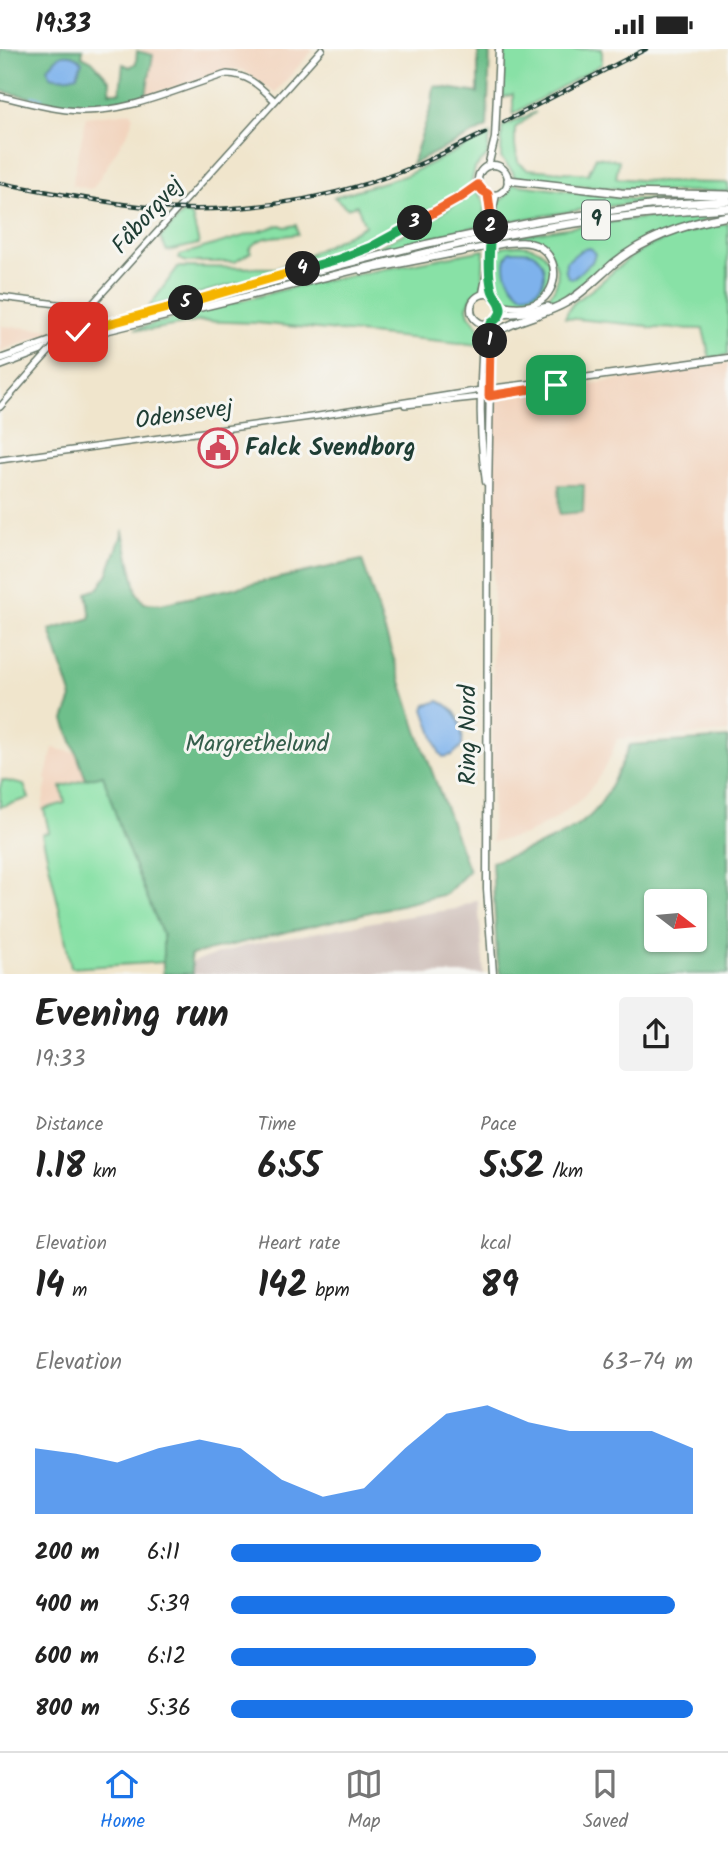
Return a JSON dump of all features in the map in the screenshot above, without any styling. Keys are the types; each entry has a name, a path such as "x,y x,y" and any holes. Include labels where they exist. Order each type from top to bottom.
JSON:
{"highway":[{"path":"508,180 621,193 728,195"},
{"name":"9","path":"653,205 728,201"},
{"name":"9","path":"465,243 604,218 728,208"},
{"path":"486,348 497,332 566,303 616,262 657,238 728,216"},
{"path":"500,314 549,307 571,296 601,275"}],"main road":[{"path":"499,49 495,138 499,166"},
{"path":"488,166 495,138"},
{"path":"488,166 499,166 505,171 508,180 505,189 492,195 478,185 479,173 488,166"},
{"path":"206,298 371,247 478,185"},
{"path":"483,293 489,260 492,195"},
{"name":"9","path":"0,359 78,332 462,236 556,218 653,205"},
{"name":"9","path":"0,366 97,333 465,243"},
{"path":"343,272 361,272 506,243 529,243 538,246 554,265 554,280 549,293 535,304 501,305"},
{"path":"489,260 493,295"},
{"path":"483,293 493,295 501,305 500,314 491,323 482,324 474,319 470,306 475,298 483,293"},
{"name":"Ring Nord","path":"488,496 481,447 486,348 491,323"},
{"name":"Ring Nord","path":"482,324 486,348"},
{"name":"Odensevej","path":"485,393 537,382 728,358"},
{"name":"Odensevej","path":"485,393 556,385 576,379"},
{"name":"Ring Nord","path":"485,393 489,448 487,889 493,974"}],"street":[{"name":"Fåborgvej","path":"0,407 321,49"},
{"path":"0,96 55,108 95,111 132,106 227,74 246,77 275,101"},
{"path":"0,297 74,306 86,311"},
{"name":"Odensevej","path":"374,407 434,402 485,393"},
{"name":"Odensevej","path":"0,460 485,393"}],"shaded area":[{"path":"142,49 314,49 275,93 243,70 233,69 146,95 154,55"},
{"path":"132,112 129,130 94,187 90,189 72,185 86,117"},
{"path":"0,326 58,330 0,351"},
{"path":"728,363 728,732 617,739 611,756 595,783 580,800 555,819 525,835 492,842 494,399"},
{"path":"53,748 96,758 102,775 62,787 66,803 41,810 47,781 45,779"},
{"path":"478,900 484,974 193,974 192,962 248,945 455,909"}],"green space":[{"path":"0,49 83,49 82,56 92,61 110,81 109,92 120,92 123,64 130,67 136,63 137,51 153,55 146,95 113,103 68,105 0,91"},
{"path":"478,49 490,49 487,127 412,164 432,104 434,86 478,93"},
{"path":"505,49 602,49 602,64 513,114 513,94 503,98"},
{"path":"536,112 515,128 518,162 527,169 588,174 596,157 619,160 616,178 728,183 728,191 661,192 559,184 514,177 501,158 502,127"},
{"path":"490,134 487,156 475,168 470,188 354,252 149,307 178,267 276,268 310,254 365,226 357,205 347,208 334,197 407,175"},
{"path":"512,184 630,199 675,199 497,223 499,203 510,191"},
{"path":"476,191 484,203 482,225 347,260 413,229"},
{"path":"728,211 728,214 712,217 618,257 550,305 534,308 551,294 555,286 557,269 554,260 541,242 497,240 612,222"},
{"path":"183,213 192,216 199,244 167,251 160,238"},
{"path":"728,223 728,355 710,358 703,329 649,328 565,318 576,300 638,252 675,236"},
{"path":"280,225 296,225 298,234 260,240 249,249 251,252 235,262 187,262 179,259 180,255"},
{"path":"505,246 528,246 540,251 548,259 551,280 546,290 537,298 523,303 506,302 495,288 497,249"},
{"path":"484,250 482,290 473,295 467,307 469,315 479,327 480,345 256,323 201,321 149,330 135,329 297,286"},
{"path":"559,485 584,485 583,512 560,514"},
{"name":"Margrethelund","path":"123,532 137,593 144,603 161,604 362,560 417,731 469,871 446,894 190,955 193,974 163,974 163,936 123,837 103,775 86,779 64,720 72,698 50,630 91,618 87,593 99,588 108,573"},
{"path":"728,738 728,974 500,974 492,862 568,832 596,810 630,745"},
{"path":"103,774 123,837 163,936 164,962 71,968 42,834 49,832 44,809 65,803 61,787"},
{"path":"2,780 24,785 29,798 0,807"}],"water":[{"path":"63,55 74,56 82,62 77,75 50,76 48,68"},
{"path":"589,248 595,254 592,262 570,278 566,272 566,262 581,250"},
{"path":"510,251 531,252 540,260 544,275 536,291 521,294 512,285 505,268"},
{"path":"439,701 455,713 462,732 462,746 452,755 443,757 424,709 426,705"}],"waterway":[{"path":"32,96 42,98"}],"railway":[{"path":"504,122 646,49"},
{"path":"0,183 147,207 211,209 275,204 337,192 398,173 485,133"}],"place":[{"name":"Falck Svendborg","path":"218,448"}],"route":[{"path":"78,332 339,259 388,239 478,185 488,194 491,217 491,280 493,295 501,305 498,318 491,323 489,396 556,385"}]}
